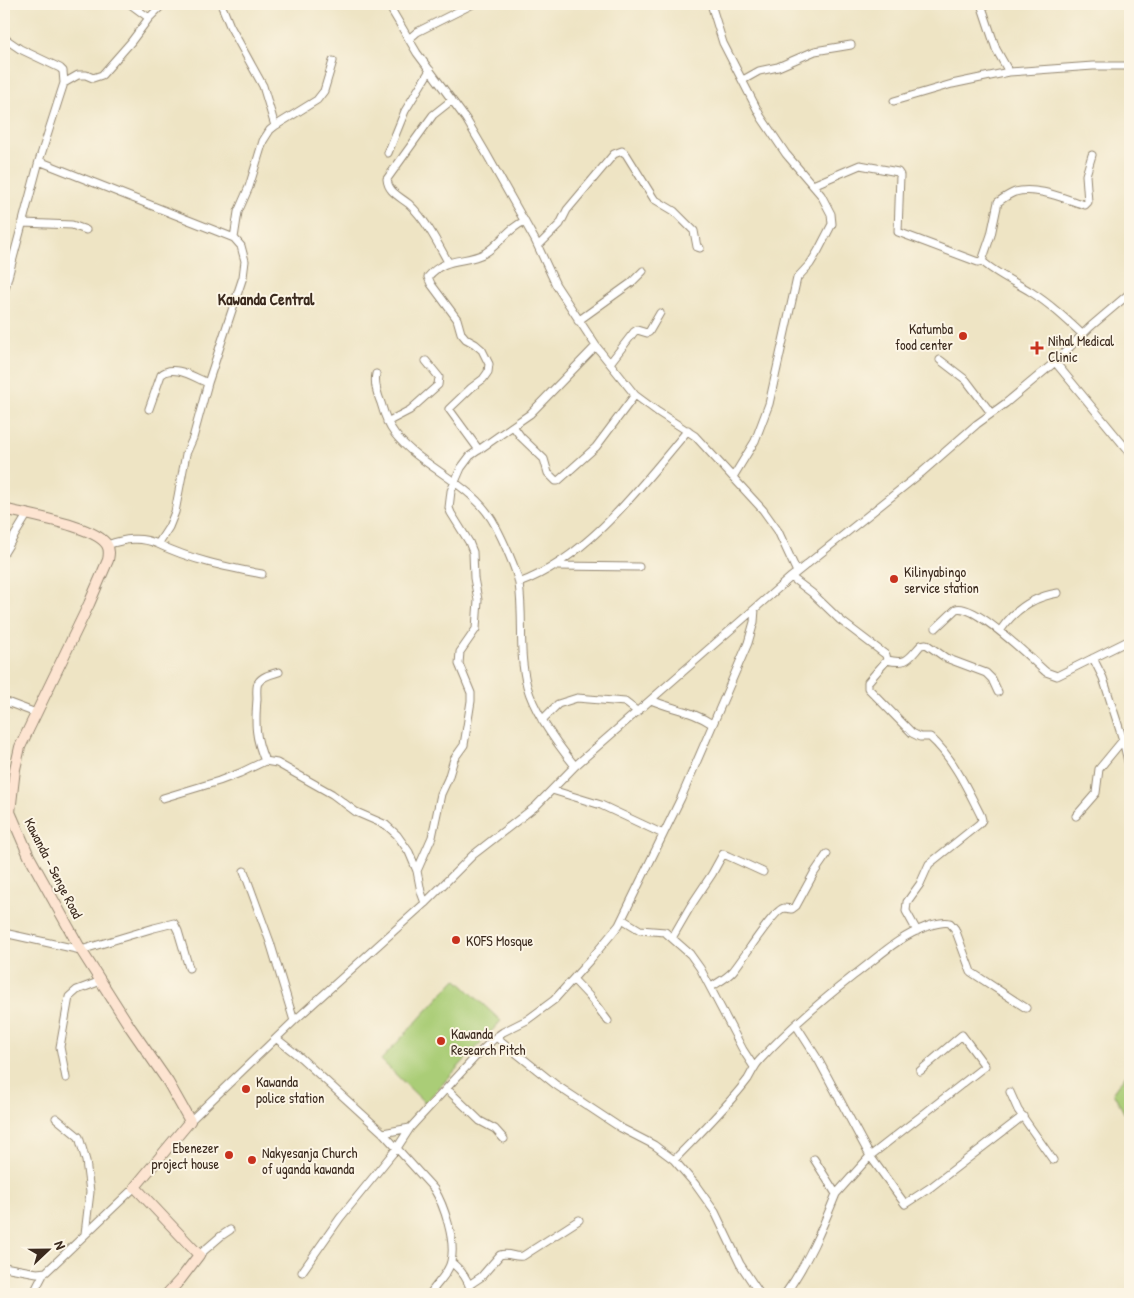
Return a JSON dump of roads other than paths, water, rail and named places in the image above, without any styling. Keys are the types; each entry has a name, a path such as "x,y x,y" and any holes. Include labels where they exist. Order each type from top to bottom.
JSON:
{"street":[{"path":"130,4 149,18"},
{"path":"64,83 78,75 86,75 93,78 102,75 163,4"},
{"path":"221,4 230,26 263,86 275,126"},
{"path":"388,4 409,39 486,152 525,221 556,285 596,346 635,395 658,412 688,430 734,477 778,531 794,574 840,620 886,655 887,660"},
{"path":"409,39 417,32 473,4"},
{"path":"711,4 723,43 743,80 752,102 772,136 813,185 832,214 832,224 810,264 797,278 768,404 754,441 734,477"},
{"path":"981,4 996,49 1009,72"},
{"path":"4,38 60,68 63,71 64,83 39,161 4,292"},
{"path":"743,80 759,71 778,67 815,51 851,45"},
{"path":"234,238 238,212 249,187 263,142 270,130 275,126 317,100 324,91 334,61"},
{"path":"894,101 952,84 1009,72 1093,66 1130,66"},
{"path":"388,153 405,111 430,70"},
{"path":"448,262 420,217 392,191 387,179 433,115 452,100"},
{"path":"538,246 560,224 567,210 614,154 622,151 626,154 654,199 672,210 694,231 697,247 700,248"},
{"path":"982,260 991,235 998,202 1013,192 1023,191 1052,195 1085,205 1088,202 1086,175 1092,156"},
{"path":"39,161 234,238 241,246 245,261 243,278 182,468 181,488 175,512 169,527 158,544"},
{"path":"813,185 860,165 894,170 900,175 898,232 978,262 982,260"},
{"path":"479,450 449,409 483,380 488,372 489,364 482,350 461,333 457,319 429,281 430,275 448,262 474,257 487,252 507,231 516,224 525,221"},
{"path":"23,223 72,225 86,230"},
{"path":"982,260 989,268 1052,306 1082,334"},
{"path":"578,321 631,283 643,271"},
{"path":"33,1294 44,1273 135,1187 190,1121 294,1021 425,903 473,855 536,806 575,766 794,574 1055,362 1082,334 1130,293"},
{"path":"610,363 634,332 637,330 649,332 660,313"},
{"path":"417,871 435,828 440,801 452,765 464,745 471,701 471,692 459,664 460,652 476,629 478,600 474,578 473,552 449,508 454,482 470,456 523,420 596,346"},
{"path":"940,360 966,380 991,413"},
{"path":"388,422 410,410 438,385 439,377 426,361"},
{"path":"1055,362 1130,453"},
{"path":"149,409 163,372 176,370 208,383"},
{"path":"376,374 375,381 378,394 388,422 395,434 431,467 461,486 474,498 495,525 519,583 523,668 530,696 542,720 575,766"},
{"path":"513,426 521,437 544,459 548,474 558,481 596,447 635,395"},
{"path":"519,583 534,578 556,566 575,552 612,518 688,430"},
{"path":"4,509 78,527 94,534 107,545 129,538 151,541 198,559 262,574"},
{"path":"4,553 27,515"},
{"name":"Kawanda - Senge Road","path":"107,545 110,553 108,560 89,604 20,747 7,811 29,856 81,950 168,1082 190,1121"},
{"path":"556,566 638,567"},
{"path":"1000,631 1017,610 1040,597 1058,593"},
{"path":"936,628 956,609 961,607 985,619 1046,672 1053,675 1064,674 1130,640"},
{"path":"302,1272 340,1218 397,1148 410,1128 496,1037 527,1020 547,1006 610,937 622,919 663,834 748,643 754,622 755,609"},
{"path":"887,660 903,662 911,657 922,645 926,644 946,658 986,673 992,679 998,692"},
{"path":"1093,658 1103,678 1123,740 1130,770"},
{"path":"887,660 868,682 868,688 912,733 920,737 930,737 943,751 952,763 982,820 929,864 920,884 907,902 906,911 917,930"},
{"path":"265,761 256,736 257,689 258,683 262,679 279,672"},
{"path":"542,720 558,704 577,698 625,702 638,712"},
{"path":"650,700 670,708 690,711 712,724"},
{"path":"4,701 36,713"},
{"path":"1076,816 1096,793 1099,769 1123,740 1130,736"},
{"path":"163,798 219,781 265,761 277,763 332,794 356,812 386,825 402,841 417,871 425,903"},
{"path":"552,790 601,805 663,834"},
{"path":"672,938 723,854 763,872"},
{"path":"711,987 735,970 762,931 781,909 792,909 796,906 814,873 828,854"},
{"path":"244,871 270,942 294,1021"},
{"path":"622,919 640,930 662,931 694,959 754,1067"},
{"path":"674,1160 704,1129 748,1078 754,1067 826,996 854,976 882,952 917,930 937,923 948,922 952,924 970,972 1026,1008"},
{"path":"4,934 81,950 154,928 174,924 178,931 189,968"},
{"path":"573,979 608,1021"},
{"path":"66,1078 60,1047 69,997 77,990 101,982"},
{"path":"796,1025 819,1061 870,1156 905,1204 931,1187 1023,1116"},
{"path":"785,1294 799,1274 825,1223 836,1194 870,1156 985,1066 962,1034 920,1071"},
{"path":"496,1037 556,1085 621,1128 654,1145 674,1160 716,1212 737,1257 760,1294"},
{"path":"277,1039 302,1058 397,1148 434,1189 440,1199 449,1228 452,1262 430,1294"},
{"path":"447,1089 480,1121 495,1129 504,1139"},
{"path":"1010,1092 1023,1116 1053,1160"},
{"path":"56,1118 77,1135 86,1161 90,1192 84,1234"},
{"path":"382,1134 410,1128"},
{"path":"814,1159 836,1194"},
{"path":"135,1187 199,1255"},
{"path":"469,1286 481,1277 500,1255 505,1253 523,1256 579,1220"},
{"path":"167,1294 199,1255 230,1230"},
{"path":"452,1262 462,1272 471,1294"},
{"path":"4,1267 44,1273"}],"place":[{"name":"Katumba food center","path":"963,336"},
{"name":"Nihal Medical Clinic","path":"1037,348"},
{"name":"Kilinyabingo service station","path":"894,579"},
{"name":"KOFS Mosque","path":"456,940"},
{"name":"Kawanda Research Pitch","path":"441,1041"},
{"name":"Kawanda police station","path":"246,1089"},
{"name":"Ebenezer project house","path":"229,1155"},
{"name":"Nakyesanja Church of uganda kawanda","path":"252,1160"}],"district":[{"name":"Kawanda Central","path":"266,299"}]}
